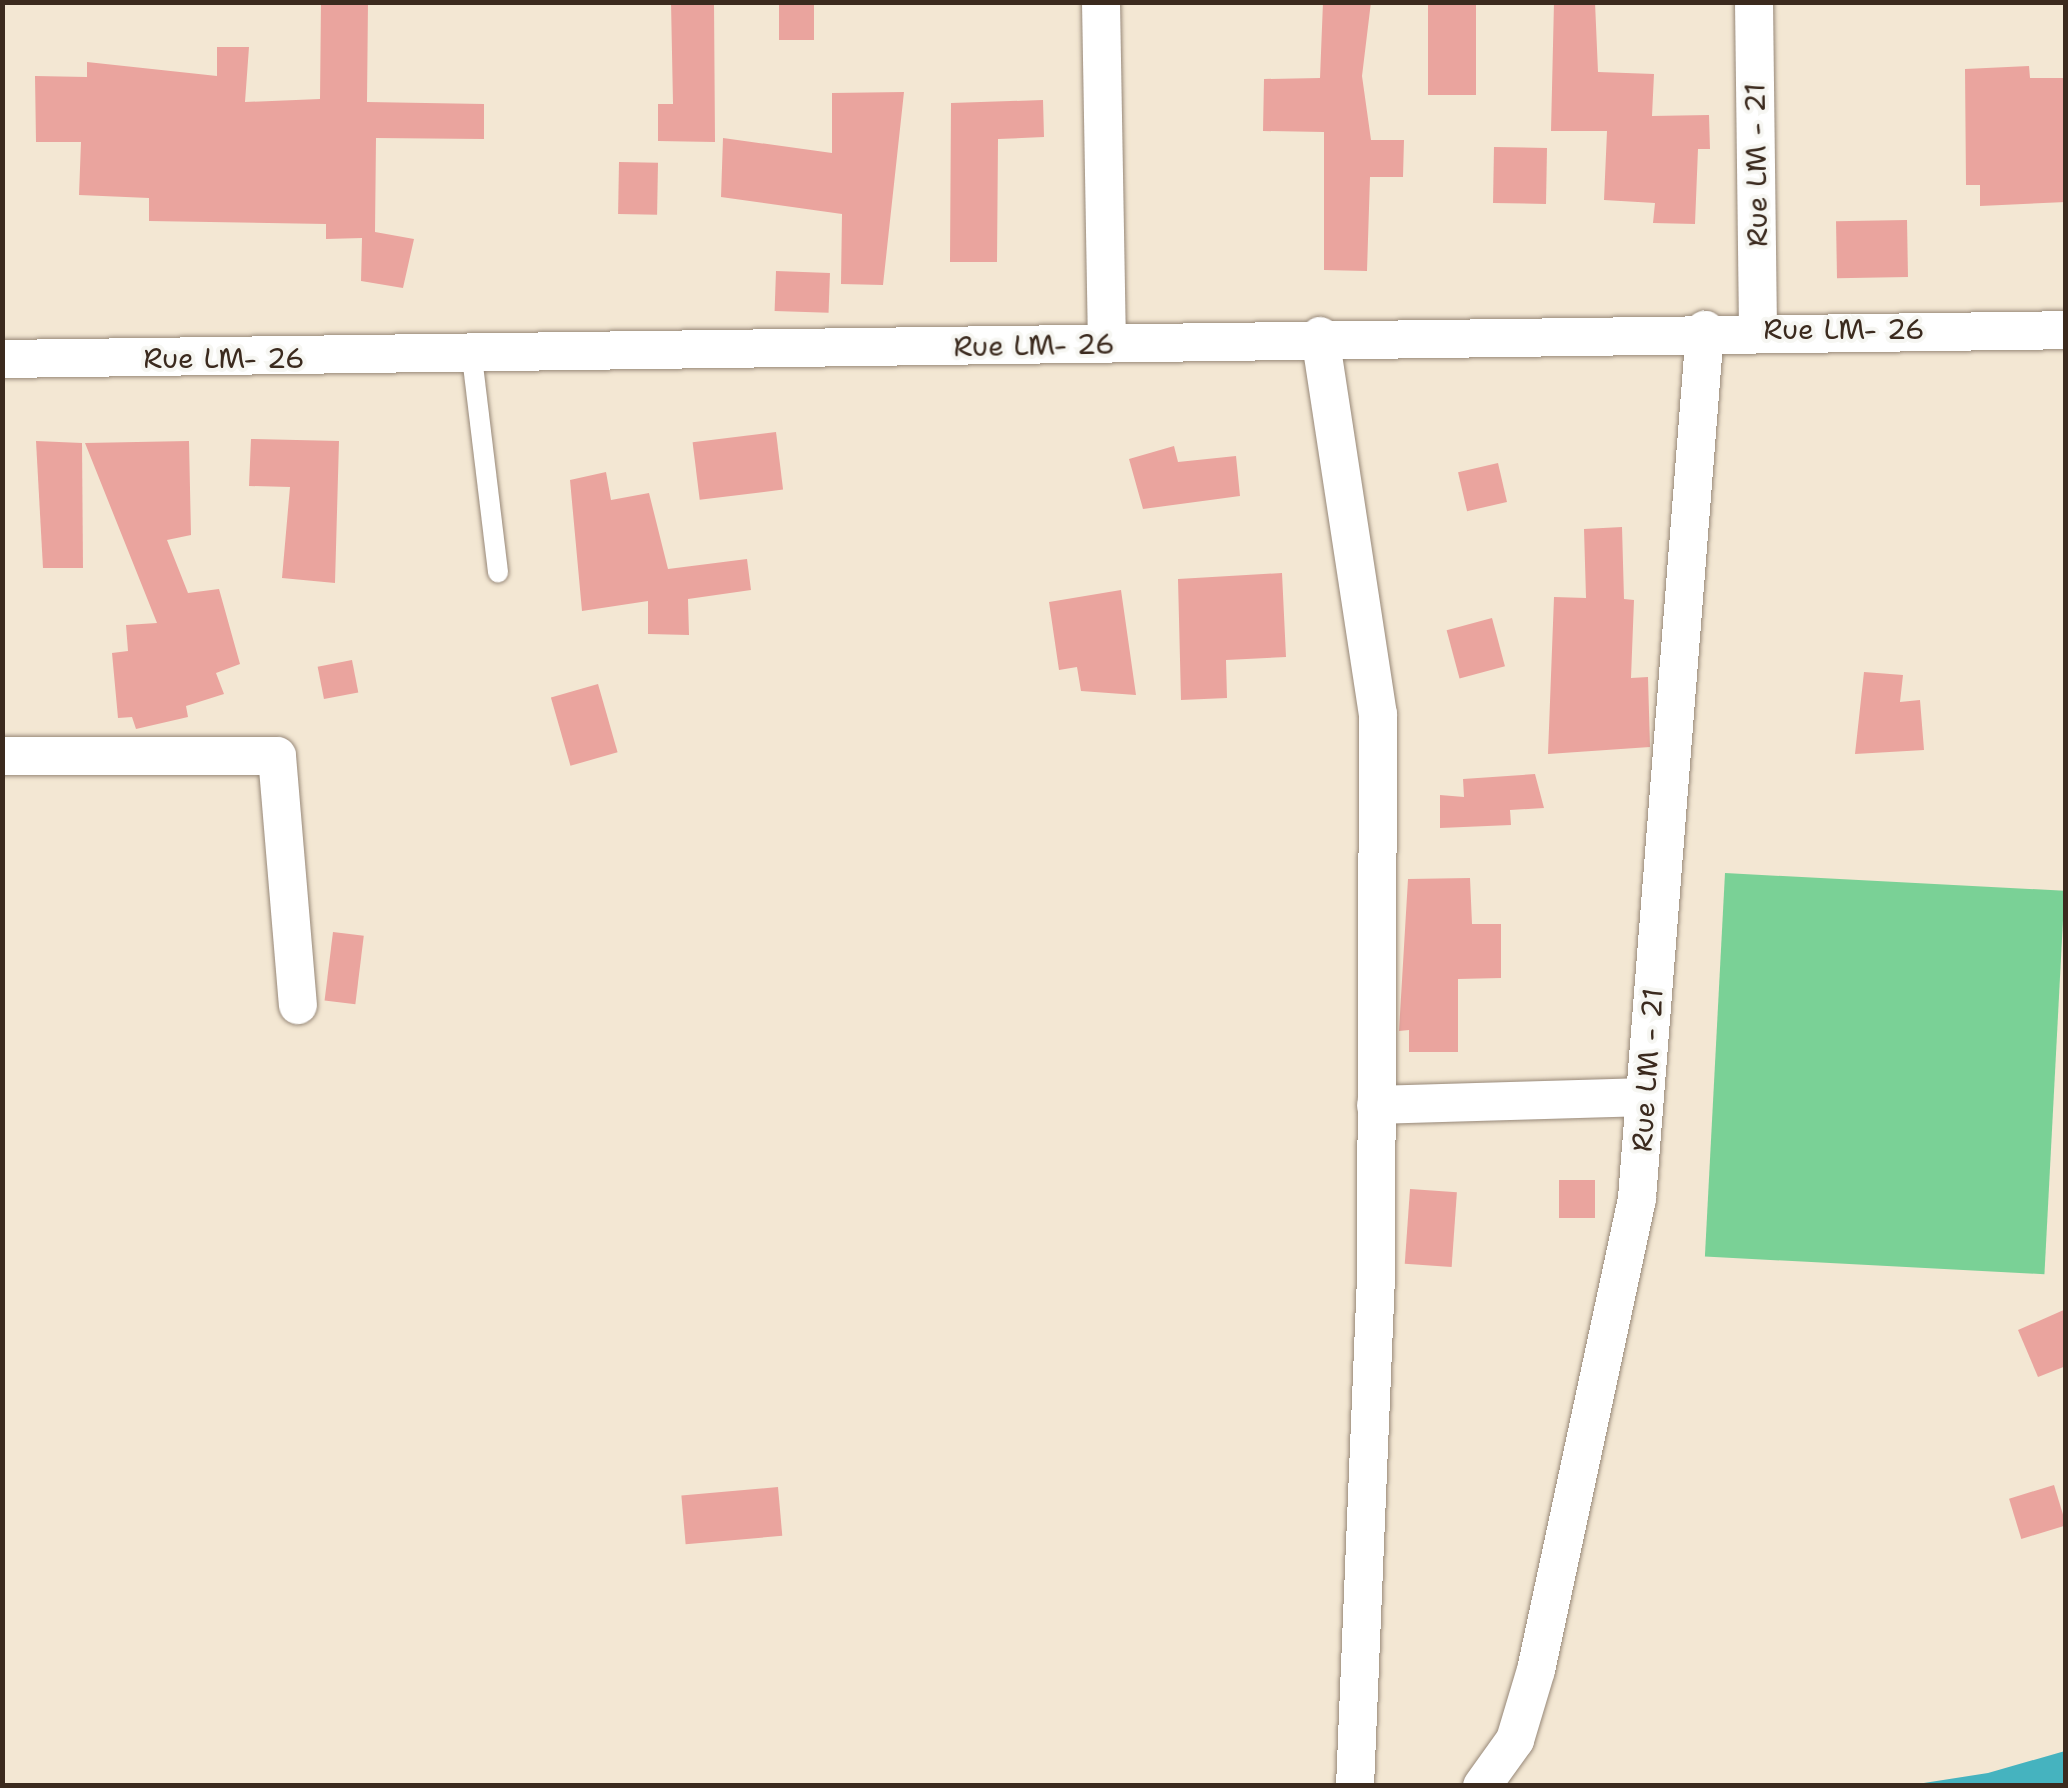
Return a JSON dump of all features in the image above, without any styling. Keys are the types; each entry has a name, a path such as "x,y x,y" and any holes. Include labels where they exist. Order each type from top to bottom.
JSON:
{"street":[{"path":"1100,2 1107,344"},
{"name":"Rue LM - 21","path":"1754,2 1758,328"},
{"name":"Rue LM- 26","path":"2,359 472,356 1758,328 2066,330"},
{"name":"Rue LM - 21","path":"1495,1782 1515,1740 1580,1492 1638,1198 1705,330"},
{"path":"1320,336 1378,714 1376,1105 1355,1786"},
{"path":"2,756 277,756 298,1005"},
{"path":"1376,1105 1645,1097"}],"lane":[{"path":"472,356 498,572"}],"green space":[{"path":"1725,873 2065,891 2044,1274 1705,1256"}],"water":[{"path":"2065,1751 2065,1785 1911,1785 1988,1773"}],"building":[{"path":"321,2 368,2 367,102 484,104 484,139 376,138 375,232 414,239 403,288 361,281 362,238 326,239 326,224 149,221 149,198 79,195 81,142 36,142 35,76 87,77 87,62 217,76 217,47 249,47 245,102 320,99"},
{"path":"671,2 714,2 715,142 658,141 658,104 673,104"},
{"path":"779,2 814,2 814,40 779,40"},
{"path":"1323,2 1371,2 1362,76 1371,140 1404,140 1403,177 1370,177 1367,271 1324,270 1324,132 1263,131 1264,79 1320,78"},
{"path":"1428,2 1476,2 1476,95 1428,95"},
{"path":"1554,2 1595,2 1598,72 1654,74 1652,116 1709,115 1710,149 1698,149 1695,224 1653,223 1655,203 1604,200 1607,131 1551,131"},
{"path":"2029,66 2030,78 2066,78 2066,202 1980,206 1980,185 1966,185 1965,69"},
{"path":"904,92 883,285 841,284 842,214 721,197 723,138 832,153 832,93"},
{"path":"1043,100 1044,137 998,139 997,262 950,262 951,103"},
{"path":"1494,147 1547,148 1546,204 1493,203"},
{"path":"619,162 658,163 657,215 618,214"},
{"path":"1907,220 1908,277 1837,278 1836,221"},
{"path":"776,271 830,273 829,313 775,311"},
{"path":"776,432 783,490 700,500 693,442"},
{"path":"251,439 339,441 335,583 282,578 290,487 249,486"},
{"path":"36,441 82,443 83,568 43,568"},
{"path":"189,441 191,535 167,540 188,593 219,589 240,664 216,673 224,694 186,706 188,717 136,729 132,717 118,718 112,653 128,651 126,625 157,623 85,443"},
{"path":"1174,446 1178,462 1236,456 1240,496 1143,509 1129,459"},
{"path":"1498,463 1507,502 1467,511 1458,472"},
{"path":"606,472 611,500 649,493 668,569 747,559 751,590 688,599 689,635 648,634 648,601 582,611 570,480"},
{"path":"1622,527 1624,599 1634,600 1631,678 1648,677 1650,747 1548,754 1554,597 1586,598 1584,529"},
{"path":"1282,573 1286,657 1226,660 1227,698 1181,700 1178,579"},
{"path":"1121,590 1136,695 1081,691 1077,667 1059,670 1049,602"},
{"path":"1492,618 1505,666 1460,678 1447,630"},
{"path":"352,660 358,692 324,699 318,667"},
{"path":"1864,672 1903,675 1900,702 1920,700 1924,750 1855,754"},
{"path":"598,684 618,752 570,766 551,698"},
{"path":"1535,774 1544,808 1510,810 1511,825 1440,828 1440,795 1464,797 1463,779"},
{"path":"1470,878 1472,924 1501,924 1501,978 1458,979 1458,1052 1409,1052 1409,1030 1399,1031 1408,879"},
{"path":"333,932 364,936 355,1004 325,1000"},
{"path":"1559,1180 1595,1180 1595,1218 1559,1218"},
{"path":"1410,1189 1457,1192 1452,1267 1405,1264"},
{"path":"2066,1309 2066,1366 2038,1377 2018,1330"},
{"path":"2054,1485 2066,1525 2021,1539 2009,1499"},
{"path":"778,1487 782,1536 686,1544 681,1495"}]}
